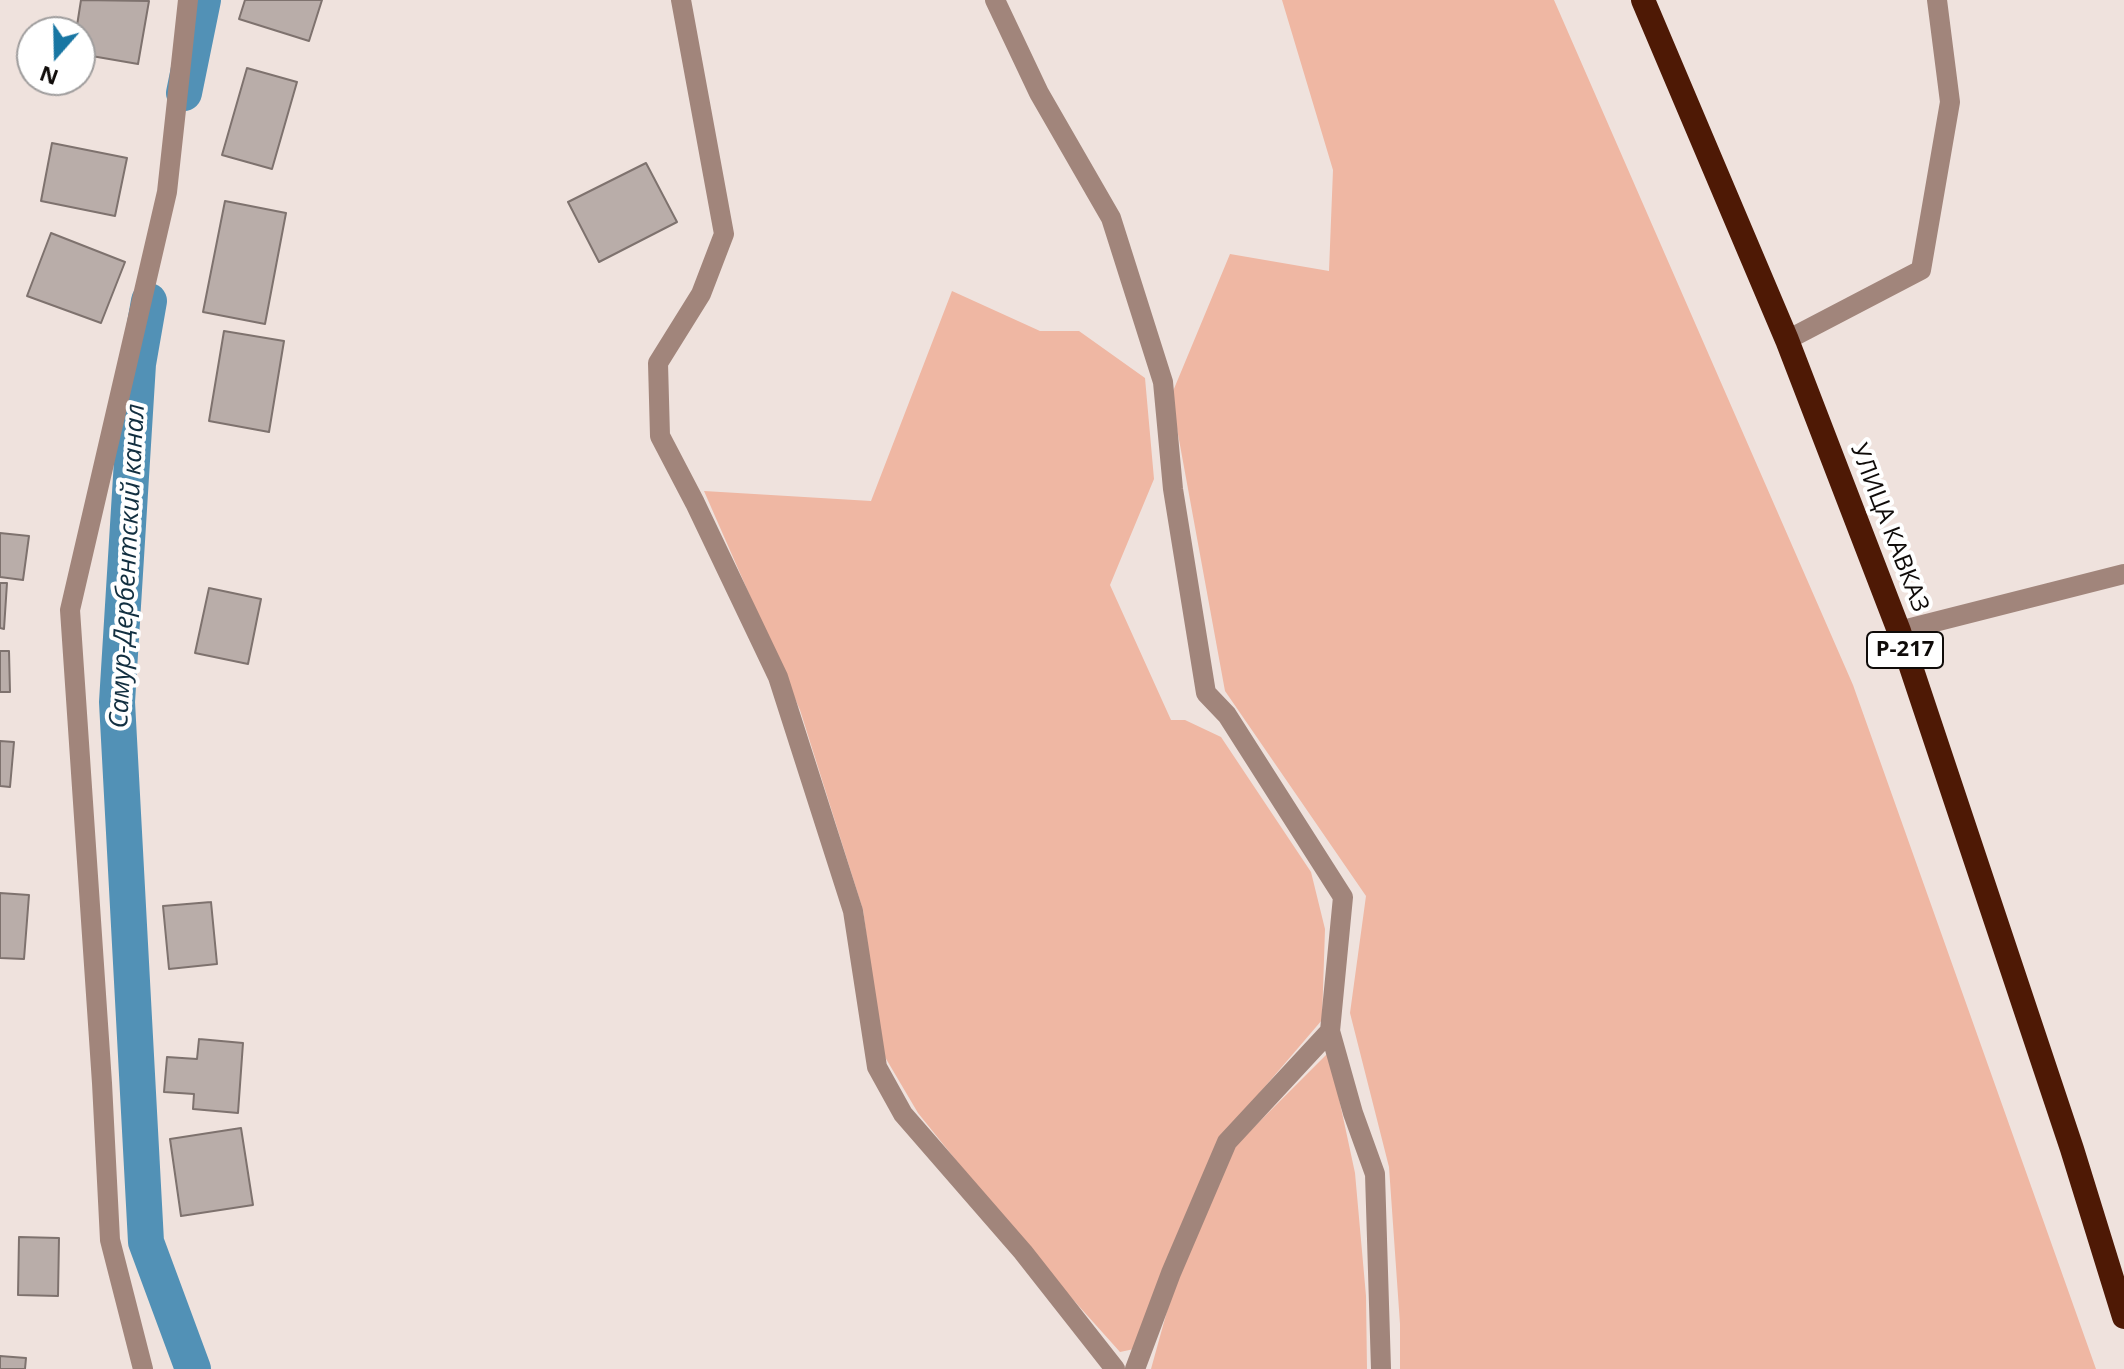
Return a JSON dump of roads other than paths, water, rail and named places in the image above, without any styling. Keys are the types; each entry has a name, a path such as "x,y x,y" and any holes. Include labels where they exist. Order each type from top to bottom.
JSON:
{"highway":[{"name":"УЛИЦА КАВКАЗ","path":"1643,0 1787,340 1899,631 2072,1149 2124,1317"}],"street":[{"path":"143,1369 110,1240 70,610 167,192 188,0"},
{"path":"681,0 724,234 701,294 658,363 660,436 778,677 853,911 877,1067 903,1114 1023,1252 1115,1369"},
{"path":"995,0 1039,93 1111,218 1163,382 1173,489 1206,693 1227,715 1343,897 1330,1031 1353,1113 1375,1174 1381,1369"},
{"path":"1787,340 1921,270 1950,102 1937,0"},
{"path":"1899,631 2124,574"},
{"path":"1135,1369 1171,1273 1227,1142 1330,1031"}],"waterway":[{"name":"Самур-Дербентский канал","path":"184,93 203,0"},
{"name":"Самур-Дербентский канал","path":"149,301 138,364 117,702 146,1242 193,1369"}]}
